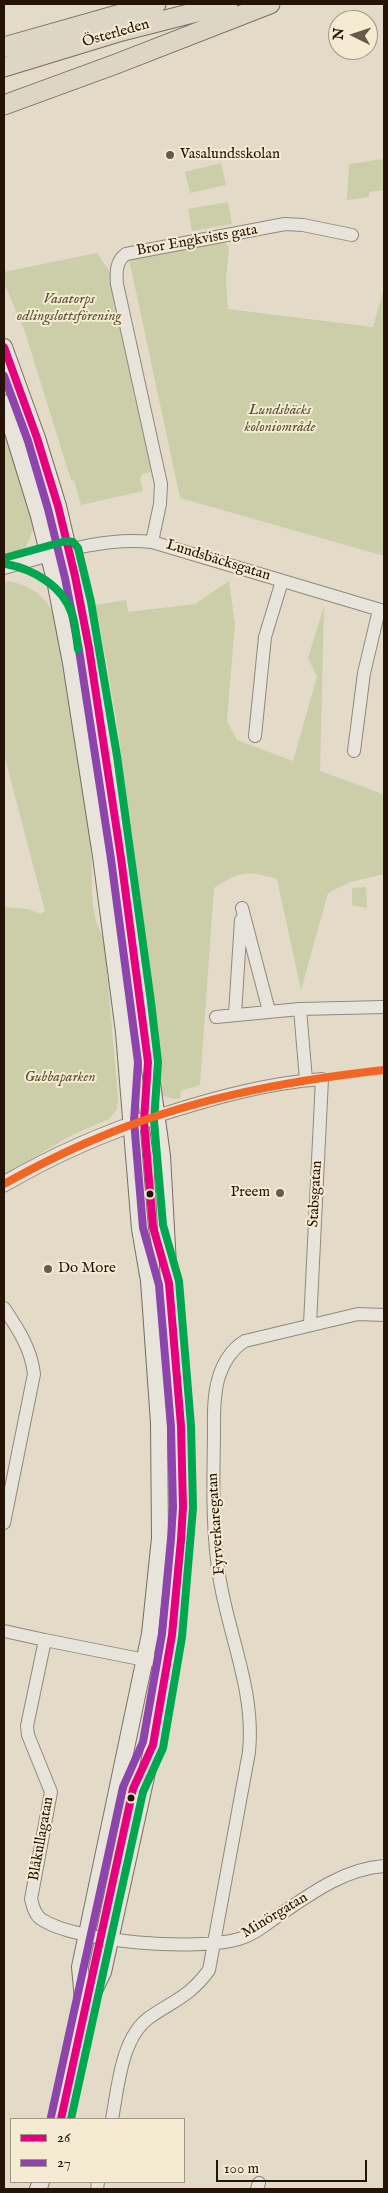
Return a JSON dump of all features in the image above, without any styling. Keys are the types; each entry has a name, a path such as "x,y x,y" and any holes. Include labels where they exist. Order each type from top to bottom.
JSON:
{"main road":[{"name":"Österleden","path":"4,47 156,4"},
{"name":"Österleden","path":"4,67 122,32 228,4"},
{"path":"4,105 270,4"},
{"path":"4,347 37,438 69,551 84,621 107,758 157,1116 165,1190 169,1283 182,1465 181,1540 168,1660 152,1745 99,1938 80,1966 84,2011"},
{"path":"4,403 39,516 49,556 71,664 101,856 118,979 140,1229 150,1281 161,1462 161,1506 156,1582 150,1634 99,1938 103,1972 84,2011 61,2118"}],"street":[{"name":"Bror Engkvists gata","path":"152,542 159,511 161,484 117,284 117,267 120,260 126,254 285,224 303,225 352,235"},
{"name":"Lundsbäcksgatan","path":"4,568 121,540 152,542 382,610"},
{"path":"254,736 265,637 282,581"},
{"path":"354,751 364,673 382,610"},
{"path":"235,1014 242,908 269,1011"},
{"path":"216,1017 269,1011 384,1006"},
{"path":"4,1184 75,1147 157,1116 197,1103 306,1080 300,1009"},
{"name":"Stabsgatan","path":"306,1080 322,1078 310,1324"},
{"path":"4,1308 26,1342 31,1355 34,1374 4,1523"},
{"name":"Fyrverkaregatan","path":"112,2118 125,2055 132,2036 150,2018 195,1989 209,1970 241,1804 251,1734 246,1685 225,1606 217,1563 213,1466 216,1389 224,1365 234,1349 258,1336 358,1314 384,1315"},
{"path":"4,1631 145,1660 168,1660"},
{"name":"Blåkullagatan","path":"46,1640 27,1726 28,1735 51,1792 31,1899 40,1918 72,1932 99,1938"},
{"name":"Minörgatan","path":"99,1938 214,1944 250,1935 319,1889 349,1873 384,1866"}],"green space":[{"path":"384,159 384,190 369,192 369,197 347,200 349,164"},
{"path":"221,163 226,185 190,193 185,172"},
{"path":"228,202 232,224 192,231 188,209"},
{"name":"Lundsbäcks koloniområde","path":"223,241 229,247 226,280 228,309 373,327 384,288 384,556 180,498 129,259"},
{"name":"Vasatorps odlingslottsförening","path":"97,253 112,275 155,471 142,474 140,479 143,491 81,505 74,480 71,480 25,332 4,283 4,272"},
{"path":"4,429 30,514 33,530 25,549 4,558"},
{"name":"Gubbaparken","path":"9,581 30,588 40,596 50,606 58,624 76,734 91,850 93,906 95,917 104,938 118,1098 117,1109 109,1119 70,1136 4,1175 4,907 27,909 41,914 45,911 4,754 4,582"},
{"path":"229,581 235,624 227,721 237,740 293,761 317,677 308,658 324,606 320,771 383,794 384,791 384,874 350,882 328,893 301,990 277,879 251,873 237,875 214,888 200,1085 180,1091 181,1098 174,1099 163,1096 158,1087 118,729 96,605 126,600 128,612 195,604"},
{"path":"366,887 367,908 352,905 352,888"}],"transit line":[{"name":"26","path":"4,347 37,438 58,506 75,576 89,648 121,858 148,1062 144,1121 153,1227 169,1283 181,1426 183,1507 181,1540 172,1635 153,1745 133,1789 61,2118"},
{"name":"27","path":"4,376 28,441 48,509 65,578 79,650 111,859 138,1062 134,1121 143,1228 159,1285 171,1427 173,1507 162,1634 143,1742 123,1787 51,2117"},
{"path":"4,558 66,541 73,542 78,548 91,602 117,756 151,1002 158,1062 154,1121 163,1225 179,1281 191,1426 193,1508 182,1637 163,1748 143,1792 71,2118"},
{"path":"6,564 16,566 46,580 62,595 68,604 73,618 78,649"},
{"path":"4,1184 81,1145 128,1126 199,1103 272,1086 384,1070"}],"place":[{"name":"Vasalundsskolan","path":"170,155"},
{"name":"Preem","path":"280,1193"},
{"name":"Do More","path":"48,1269"}]}
